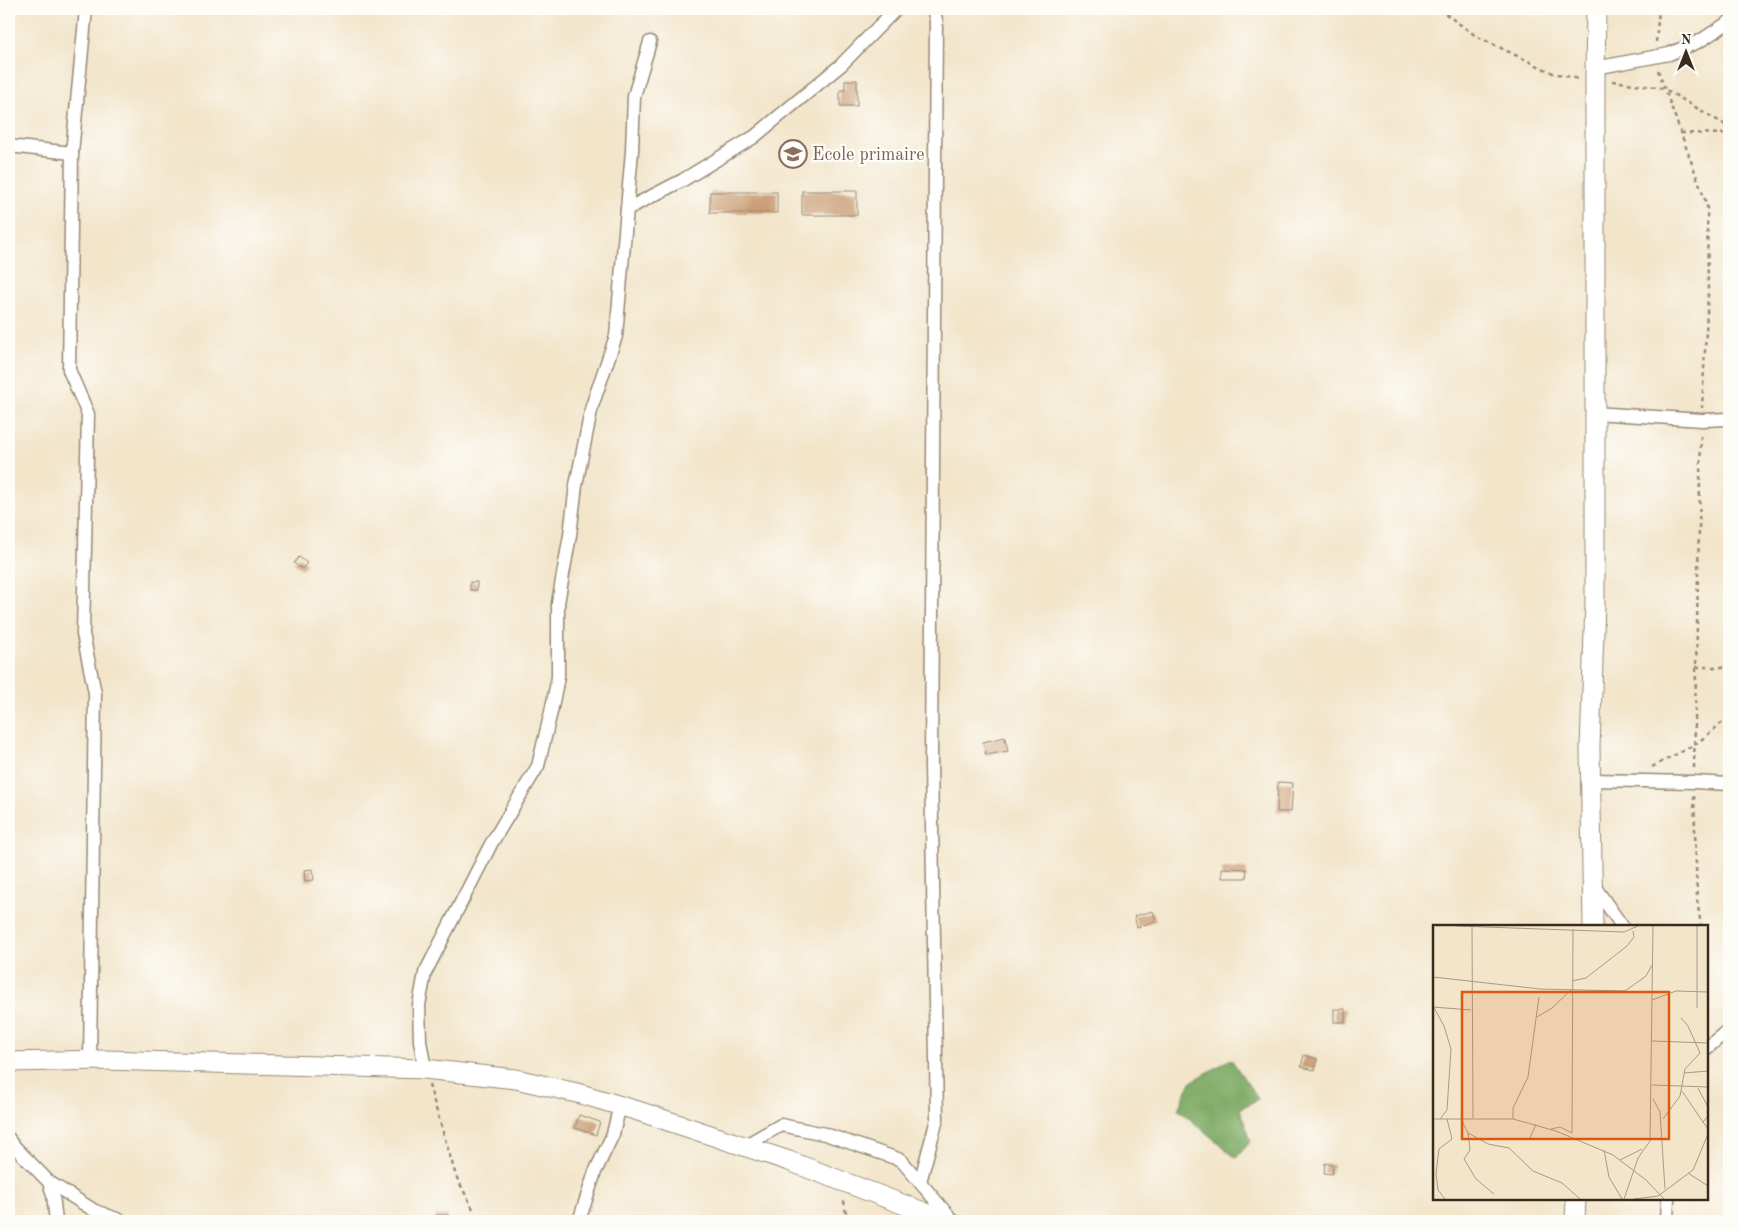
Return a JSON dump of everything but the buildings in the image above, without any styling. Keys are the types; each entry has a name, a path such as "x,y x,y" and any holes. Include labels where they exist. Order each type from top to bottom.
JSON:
{"street":[{"path":"86,9 72,153 69,370 88,414 84,634 95,692 90,1060"},
{"path":"627,209 683,180 754,138 841,65 896,9"},
{"path":"920,1182 937,1120 931,764 936,20 933,9"},
{"path":"1593,925 1591,780 1595,604 1596,9"},
{"path":"1595,74 1669,54 1700,41 1729,22"},
{"path":"425,1069 420,1041 419,1005 425,973 491,844 538,766 551,712 558,677 558,603 570,535 576,485 592,406 616,336 634,96 650,42"},
{"path":"9,146 72,153"},
{"path":"1594,413 1702,420 1729,419"},
{"path":"1591,780 1729,784"},
{"path":"1592,883 1621,925"},
{"path":"1708,1047 1729,1029"},
{"path":"9,1062 90,1060 425,1069 516,1079 620,1106 744,1146 789,1161 947,1221"},
{"path":"579,1221 595,1172 613,1134 620,1106"},
{"path":"744,1146 782,1125 825,1134 901,1160 953,1221"},
{"path":"9,1139 49,1182 96,1211 122,1221"},
{"path":"49,1182 53,1195 56,1221"},
{"path":"1575,1221 1576,1200"},
{"path":"1667,1221 1668,1200"}],"path":[{"path":"1439,9 1476,36 1552,73 1581,80 1595,74 1664,88 1729,127"},
{"path":"1659,9 1655,57 1659,76 1707,205 1708,293 1702,420 1694,782 1697,899 1701,925"},
{"path":"1680,133 1729,134"},
{"path":"1696,666 1729,667"},
{"path":"1652,767 1696,744 1729,717"},
{"path":"425,1069 456,1176 474,1211"}],"green space":[{"path":"1231,1059 1258,1099 1240,1109 1251,1141 1236,1158 1178,1109 1191,1082"}],"place":[{"name":"Ecole primaire","path":"793,154"}]}
